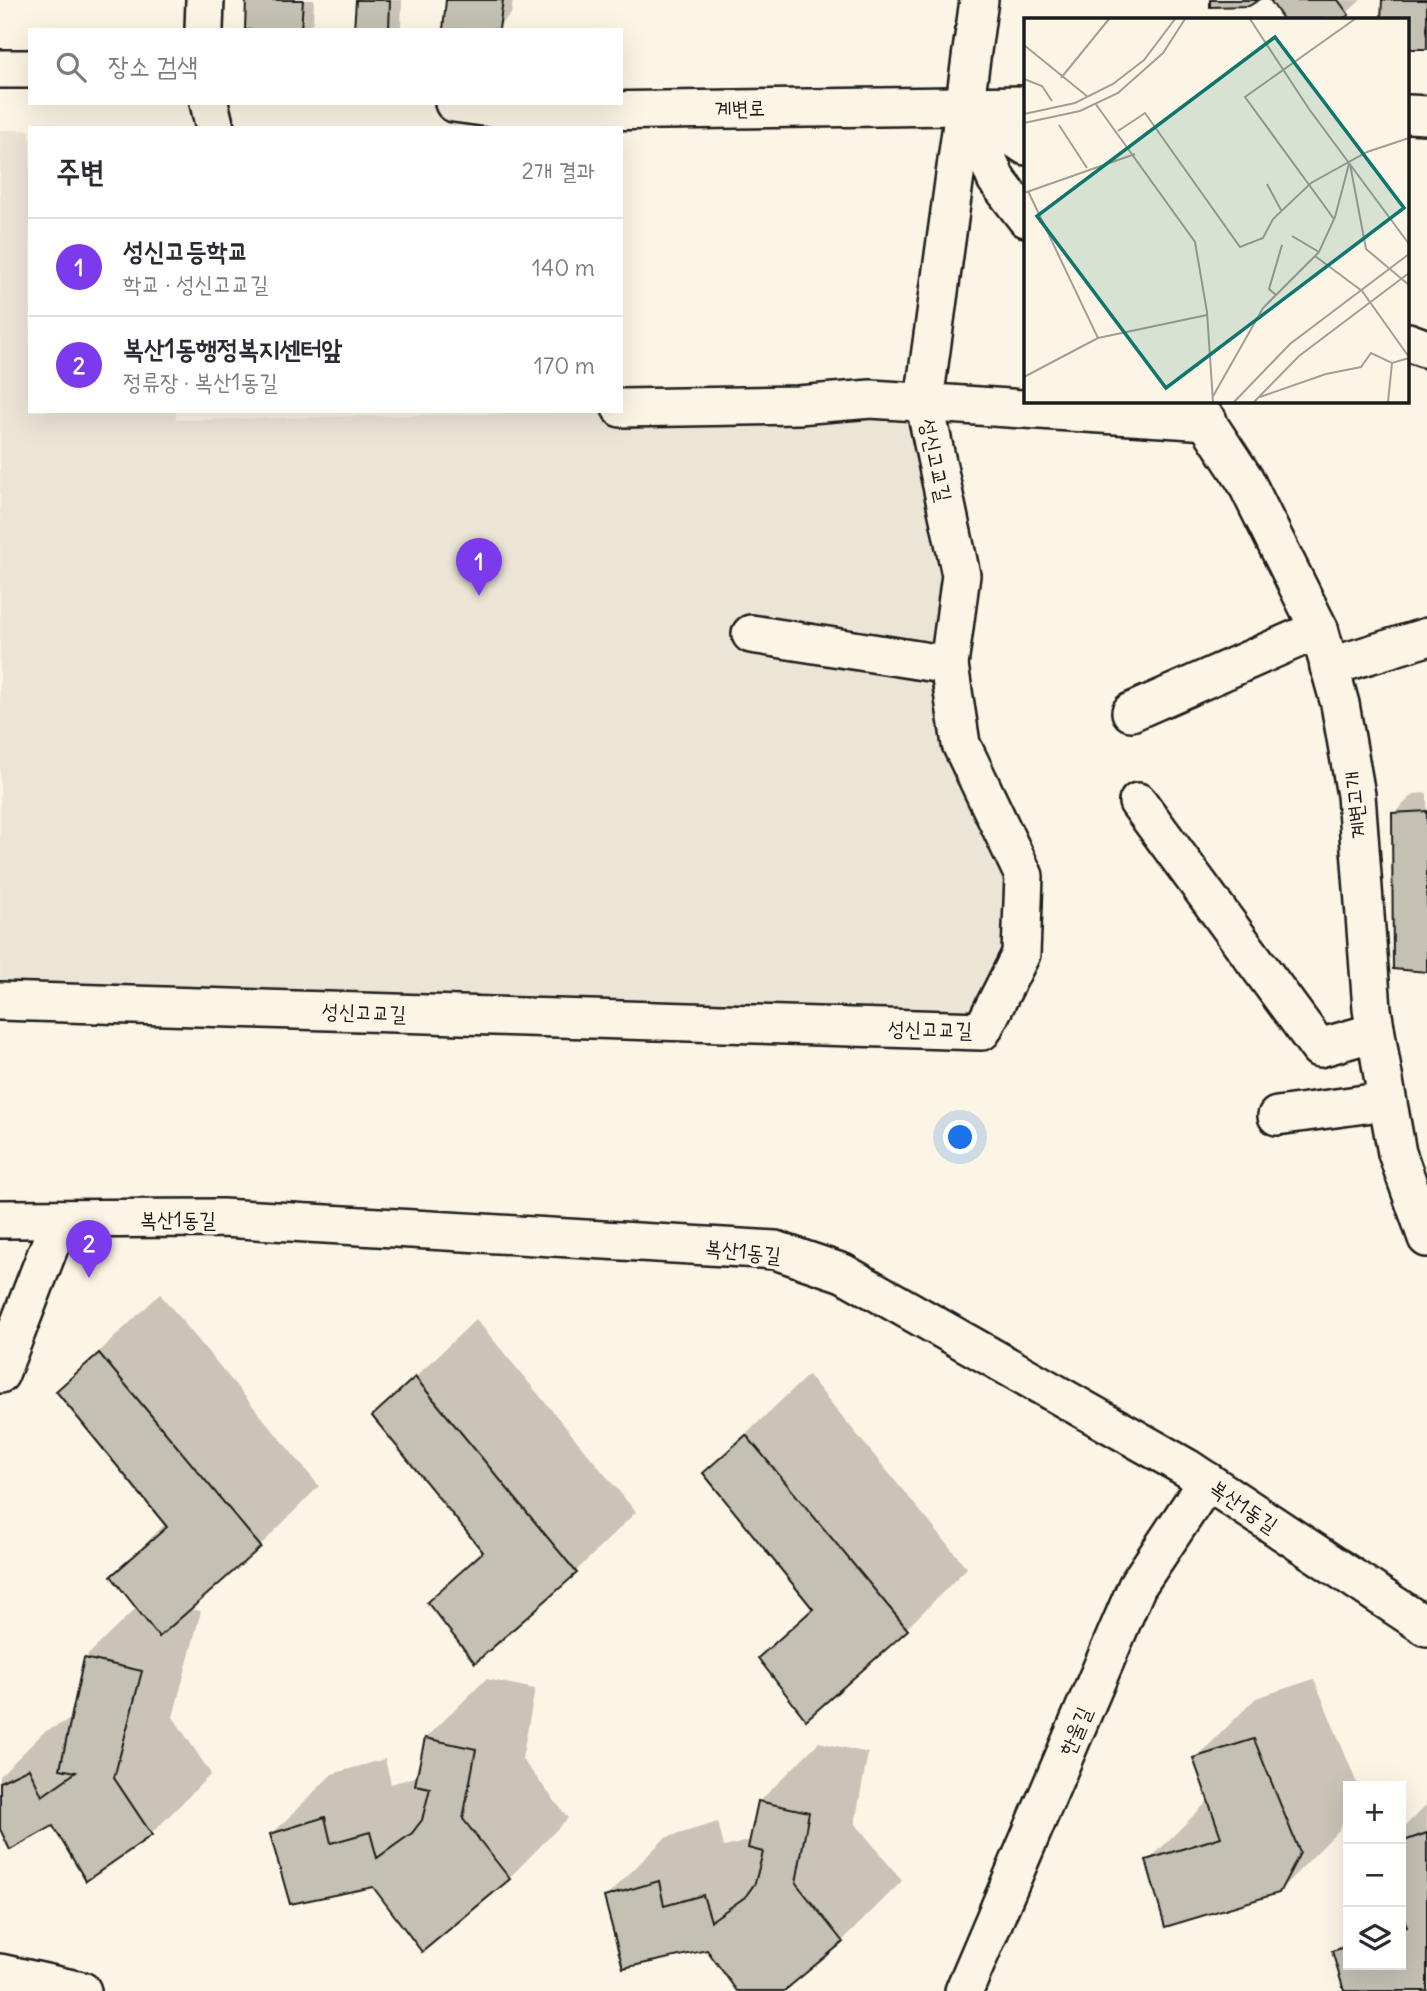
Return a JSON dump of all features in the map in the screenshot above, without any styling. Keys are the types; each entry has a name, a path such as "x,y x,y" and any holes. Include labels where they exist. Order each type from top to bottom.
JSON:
{"street":[{"path":"204,28 205,0"},
{"path":"979,0 924,401 1200,411"},
{"path":"0,69 28,69"},
{"path":"964,104 1024,145"},
{"path":"964,104 996,179 1024,215"},
{"name":"계변로","path":"462,105 520,120 964,104 1024,105"},
{"path":"209,105 215,126"},
{"path":"1410,343 1427,349"},
{"name":"성신고교길","path":"0,1000 982,1031 1021,954 1024,876 961,744 949,665 961,575 924,401 871,399 798,405 623,408"},
{"name":"계변고개","path":"1200,411 1245,480 1319,629 1340,704 1356,794 1375,1032 1397,1153 1427,1238"},
{"path":"1130,712 1319,629"},
{"path":"751,634 949,665"},
{"path":"1329,667 1427,637"},
{"path":"1138,802 1319,1048 1375,1032"},
{"path":"1277,1116 1387,1101"},
{"name":"복산1동길","path":"0,1219 222,1218 775,1250 843,1273 1207,1481 1427,1627"},
{"path":"0,1374 60,1219"},
{"name":"한울길","path":"964,1991 1137,1586 1207,1481"},
{"path":"0,1973 82,1991"}],"shaded area":[{"path":"0,130 28,130 28,413 176,413 176,420 917,405 961,575 949,665 1024,876 982,1031 0,1001"}],"building":[{"path":"246,0 303,0 301,28 245,28"},
{"path":"356,0 390,0 389,28 354,28"},
{"path":"446,0 503,0 499,28 443,28"},
{"path":"1210,0 1259,0 1249,6 1210,7"},
{"path":"1270,0 1338,0 1349,15 1344,18 1282,18"},
{"path":"1382,0 1427,0 1427,49 1410,49 1410,18 1381,18"},
{"path":"1427,811 1427,972 1393,969 1392,813"},
{"path":"99,1353 261,1547 159,1637 111,1576 167,1527 56,1391"},
{"path":"415,1377 577,1573 475,1663 427,1602 483,1552 372,1416"},
{"path":"746,1435 908,1630 806,1720 758,1658 813,1609 703,1473"},
{"path":"84,1658 142,1671 114,1778 152,1835 86,1881 53,1826 10,1850 0,1829 0,1782 29,1768 42,1796 76,1772 60,1769"},
{"path":"425,1738 476,1749 463,1819 510,1879 422,1952 373,1887 290,1904 270,1834 325,1817 331,1843 370,1832 377,1858 412,1833 422,1820 430,1788 415,1785"},
{"path":"1254,1739 1300,1853 1279,1893 1165,1927 1146,1860 1221,1837 1193,1758"},
{"path":"758,1801 809,1812 796,1883 843,1942 784,1991 737,1991 707,1950 623,1968 604,1897 659,1881 664,1906 703,1895 711,1921 745,1897 755,1883 763,1852 748,1848"},
{"path":"1427,1833 1427,1991 1344,1991 1332,1951 1343,1948 1343,1970 1406,1970 1406,1840"}],"place":[{"name":"성신고등학교","path":"479,596"},
{"name":"복산1동행정복지센터앞","path":"89,1278"}]}
